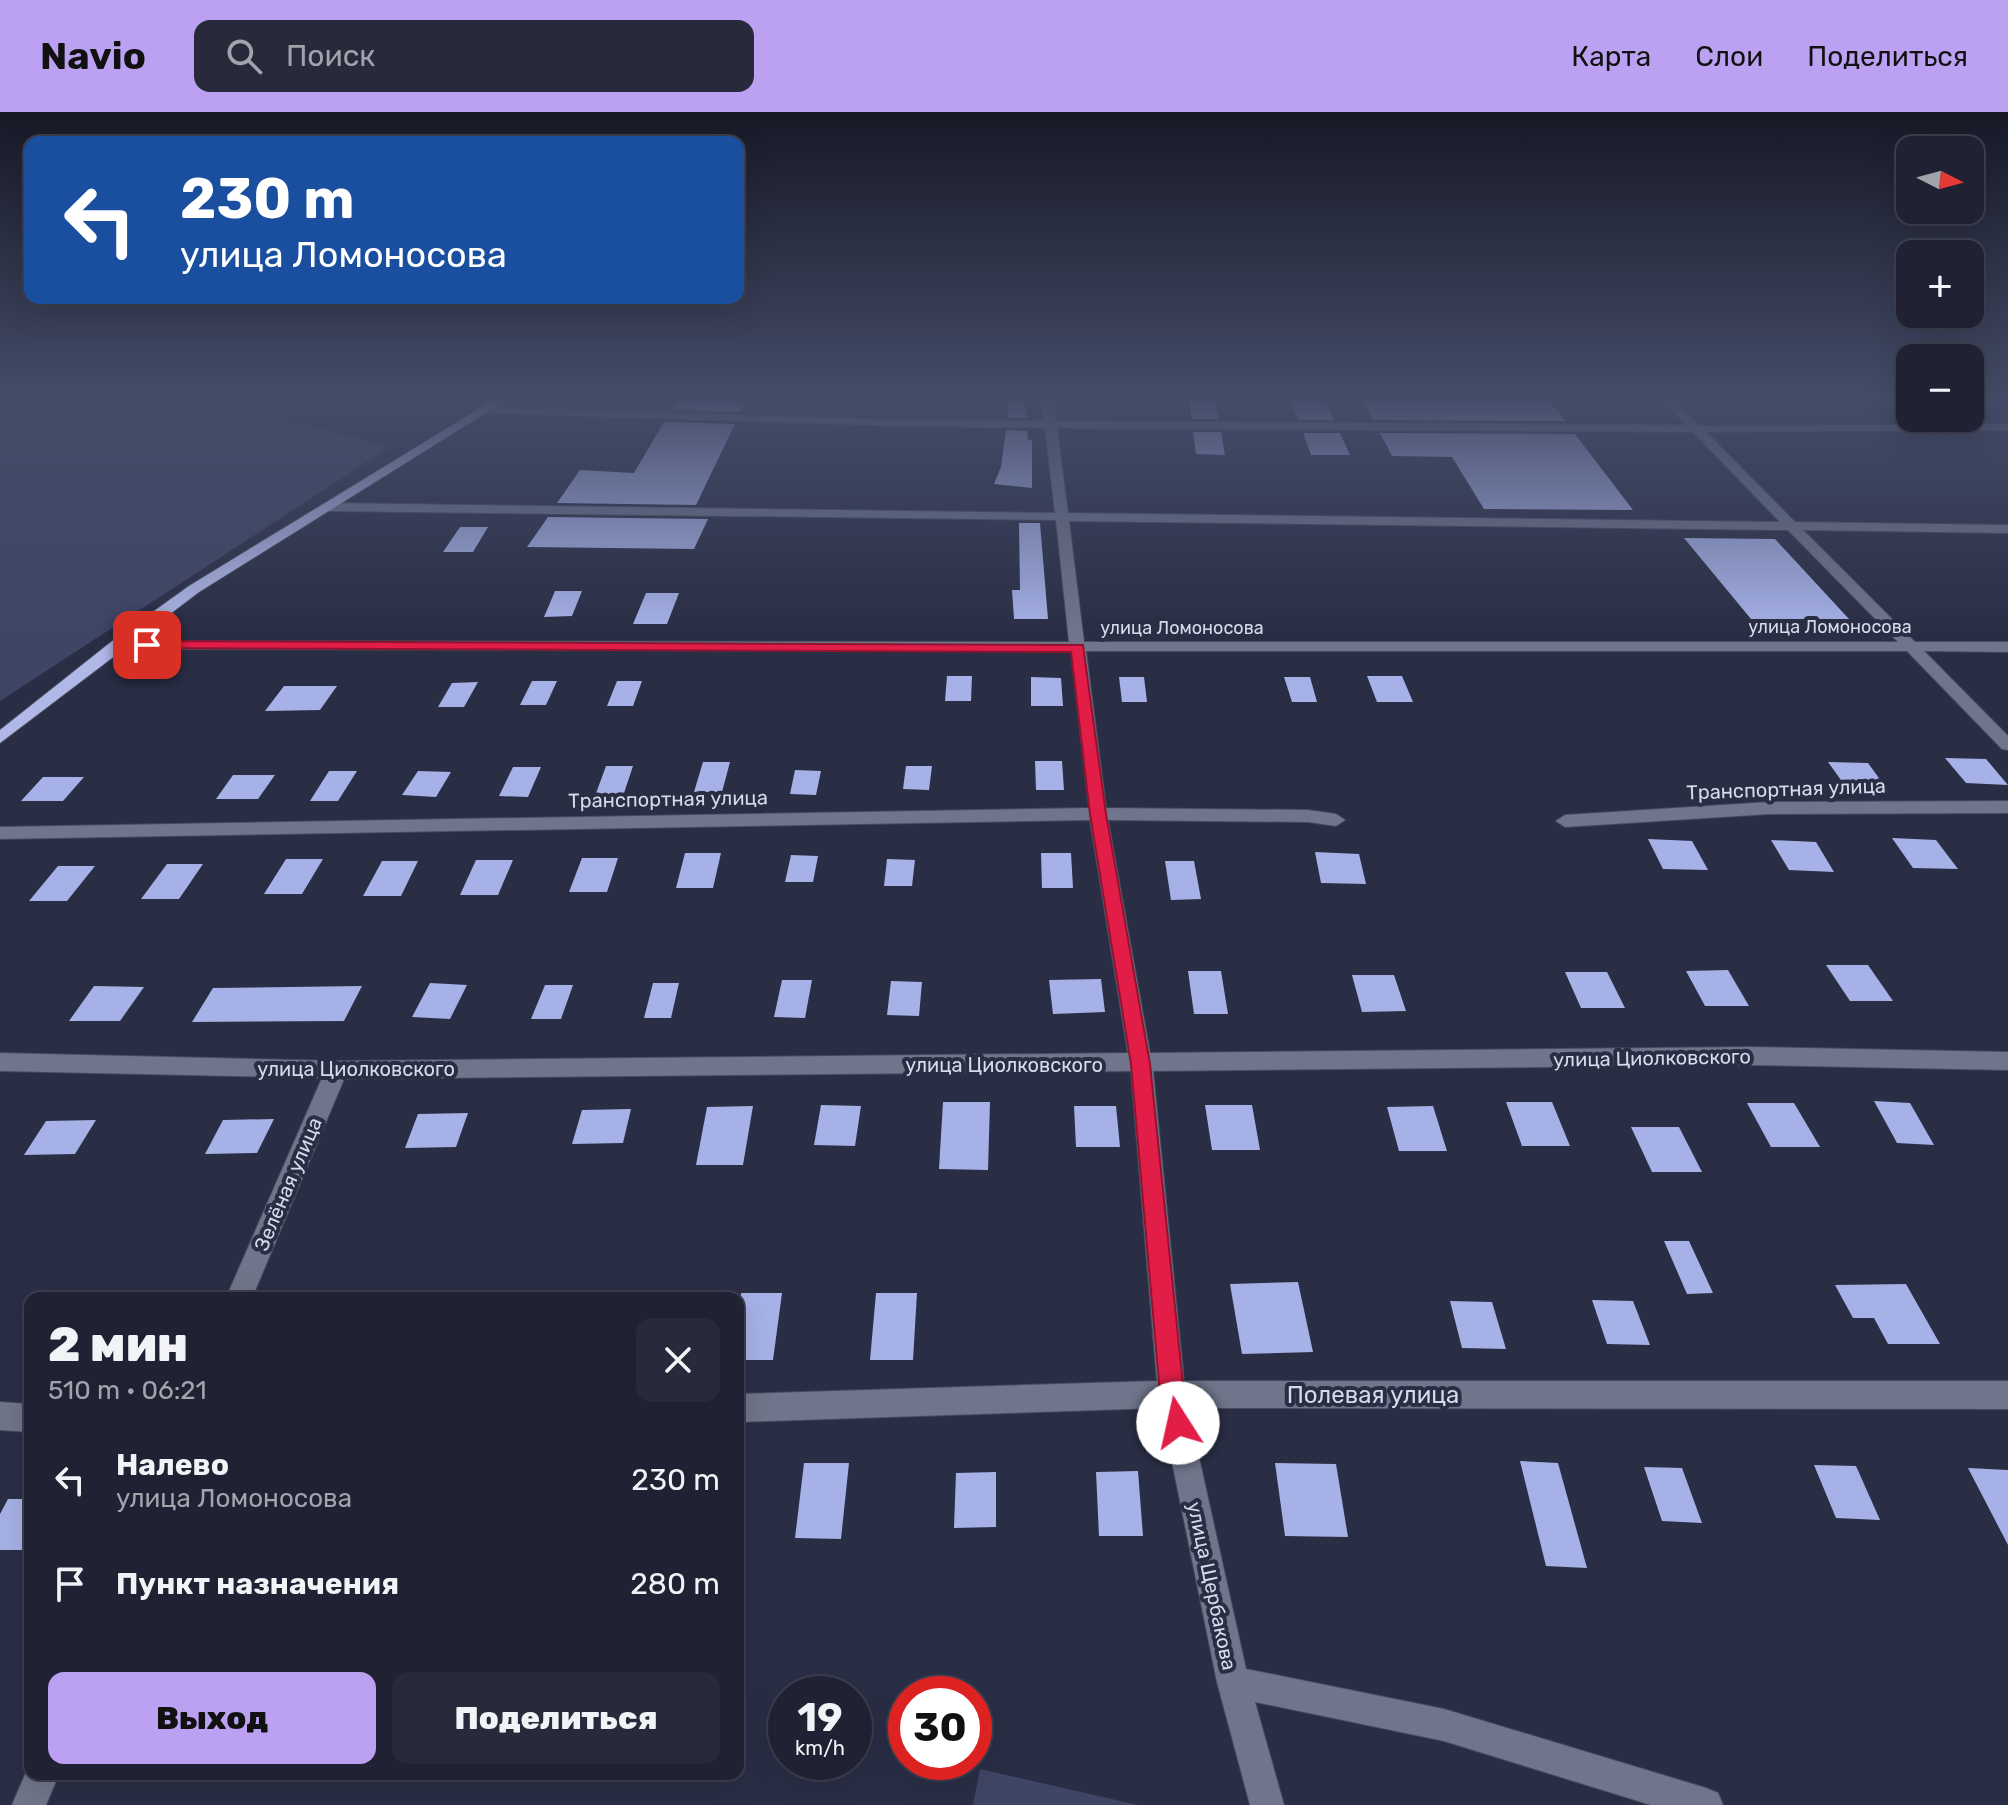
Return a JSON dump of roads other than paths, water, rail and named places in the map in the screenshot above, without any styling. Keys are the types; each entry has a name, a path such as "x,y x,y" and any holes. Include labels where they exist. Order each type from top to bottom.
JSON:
{"main road":[{"path":"0,738 116,645 194,589 380,475"}],"street":[{"name":"улица Щербакова","path":"1056,475 1098,814 1141,1064 1172,1394 1233,1682 1267,1805"},
{"path":"1740,475 2008,745"},
{"path":"328,507 2008,529"},
{"name":"улица Ломоносова","path":"116,645 2008,647"},
{"name":"Транспортная улица","path":"1565,821 1770,808 2008,807"},
{"name":"Транспортная улица","path":"0,833 1098,814 1308,816 1336,820"},
{"name":"улица Циолковского","path":"0,1062 337,1070 1748,1056 2008,1061"},
{"name":"Зелёная улица","path":"242,1292 337,1070"},
{"name":"Полевая улица","path":"744,1408 1172,1394 2008,1395"},
{"path":"0,1416 24,1418"},
{"path":"1233,1682 1444,1725 1706,1805"},
{"path":"29,1805 39,1780"}]}
